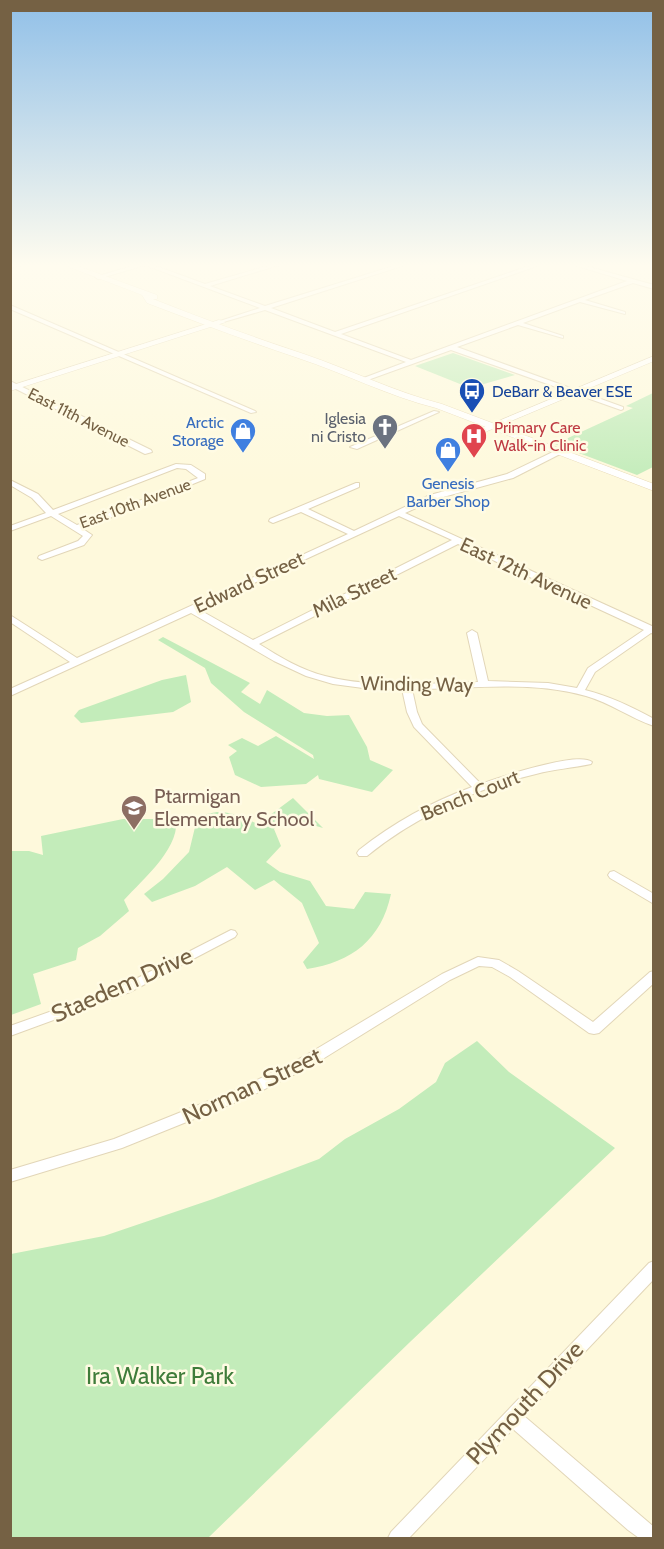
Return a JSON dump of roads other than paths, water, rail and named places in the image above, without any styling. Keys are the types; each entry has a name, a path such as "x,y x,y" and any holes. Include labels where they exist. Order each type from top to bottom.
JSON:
{"main road":[{"path":"246,337 415,400 439,406 654,498"},
{"path":"415,400 436,412 491,429"},
{"path":"559,456 654,488"}],"street":[{"path":"79,337 253,412"},
{"path":"13,386 175,337"},
{"path":"345,337 411,362"},
{"path":"363,380 477,337"},
{"path":"450,347 621,408"},
{"path":"491,429 569,398 575,392 654,358"},
{"name":"East 11th Avenue","path":"13,386 148,452"},
{"path":"354,447 436,412"},
{"name":"Edward Street","path":"10,693 353,533 440,495 513,479 559,456"},
{"name":"East 10th Avenue","path":"10,482 35,496 51,513 78,528 201,479 202,476 188,467 176,466 51,513 10,529"},
{"path":"273,521 356,485"},
{"path":"302,509 353,533"},
{"name":"East 12th Avenue","path":"399,513 652,630"},
{"path":"42,558 85,540 88,535 78,528"},
{"name":"Mila Street","path":"251,644 457,541"},
{"name":"Winding Way","path":"191,609 274,658 310,674 332,680 406,686 484,685 549,687 580,691 654,723"},
{"path":"10,618 76,662"},
{"path":"580,691 591,670 652,630"},
{"path":"472,633 484,685"},
{"path":"406,686 412,712 418,725 480,789"},
{"name":"Bench Court","path":"363,853 389,832 421,814 480,789 537,769 565,763 587,762"},
{"path":"614,875 654,900"},
{"name":"Staedem Drive","path":"10,1031 126,989 231,934"},
{"name":"Norman Street","path":"10,1176 117,1144 246,1092 308,1061 446,977 477,961 495,963 514,974 594,1029 654,975"},
{"name":"Plymouth Drive","path":"397,1539 654,1268"},
{"path":"512,1417 653,1539"}],"place":[{"name":"DeBarr & Beaver ESE","path":"472,414"},
{"name":"Iglesia ni Cristo","path":"385,450"},
{"name":"Arctic Storage","path":"243,454"},
{"name":"Primary Care Walk-in Clinic","path":"474,459"},
{"name":"Genesis Barber Shop","path":"448,473"},
{"name":"Ptarmigan Elementary School","path":"134,831"}],"park label":[{"name":"Ira Walker Park","path":"160,1376"}]}
